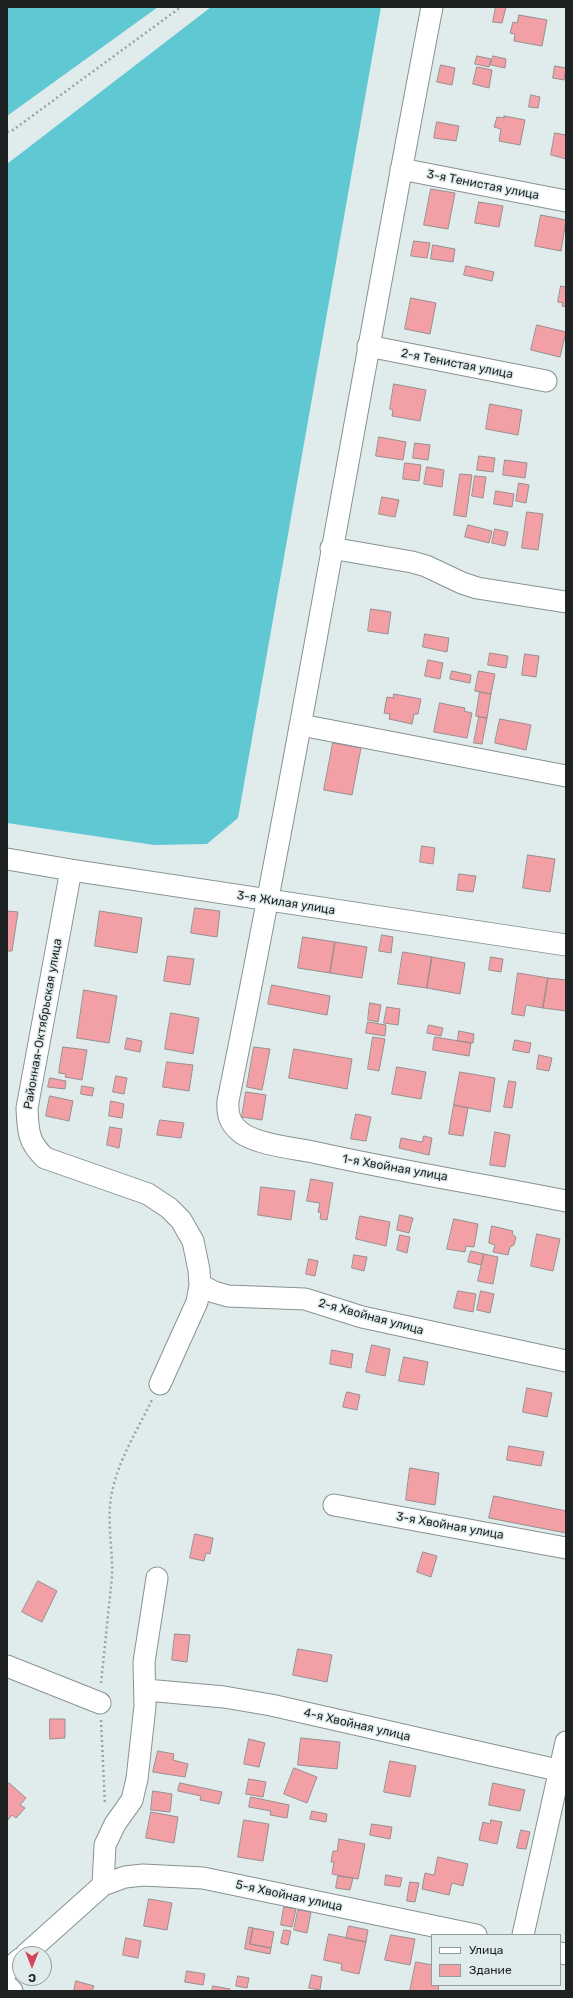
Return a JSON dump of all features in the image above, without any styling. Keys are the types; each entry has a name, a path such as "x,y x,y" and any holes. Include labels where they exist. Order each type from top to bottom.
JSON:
{"street":[{"path":"269,900 331,548 432,7"},
{"name":"3-я Тенистая улица","path":"401,169 566,202"},
{"name":"2-я Тенистая улица","path":"368,346 546,381"},
{"path":"331,548 412,562 426,566 462,583 477,588 566,602"},
{"path":"301,725 566,776"},
{"name":"3-я Жилая улица","path":"7,859 566,945"},
{"name":"Районная-Октябрьская улица","path":"71,870 27,1108 30,1140 35,1149 45,1158 148,1194 169,1208 181,1220 193,1241 199,1270 200,1286 192,1317 160,1384"},
{"name":"1-я Хвойная улица","path":"269,900 228,1101 228,1114 231,1122 243,1134 257,1140 337,1158 566,1201"},
{"name":"2-я Хвойная улица","path":"200,1286 228,1296 305,1299 362,1317 566,1361"},
{"name":"3-я Хвойная улица","path":"334,1505 566,1548"},
{"path":"35,1946 103,1885 105,1845 115,1824 132,1800 137,1779 146,1690 144,1662 157,1578"},
{"path":"7,1666 100,1702"},
{"name":"4-я Хвойная улица","path":"146,1690 224,1697 271,1705 563,1772"},
{"path":"523,1934 563,1772 566,1742"},
{"name":"5-я Хвойная улица","path":"103,1885 125,1877 143,1875 203,1878 471,1934"},
{"path":"7,1986 12,1991"}],"path":[{"path":"7,132 13,130 181,7"},
{"path":"105,1806 100,1702 113,1559 110,1507 111,1494 118,1470 160,1384"}],"shaded area":[{"path":"7,7 158,7 7,116"},
{"path":"211,7 381,7 238,818 207,844 154,845 7,823 7,164"}],"building":[{"path":"496,7 506,7 502,23 493,22"},
{"path":"519,15 547,20 542,46 514,41 515,34 510,33 513,22 517,23"},
{"path":"477,56 491,59 489,67 475,64"},
{"path":"493,56 506,59 505,68 491,65"},
{"path":"441,65 455,68 452,85 437,82"},
{"path":"555,66 566,68 564,80 553,78"},
{"path":"477,67 492,70 489,88 473,84"},
{"path":"531,95 540,97 538,108 529,107"},
{"path":"504,116 525,120 520,145 499,141 501,129 494,127 497,117 504,118"},
{"path":"437,122 459,126 456,141 434,138"},
{"path":"555,133 566,135 566,159 551,155"},
{"path":"431,189 455,193 448,229 424,225"},
{"path":"479,202 503,206 499,227 475,223"},
{"path":"541,215 566,220 561,251 535,246"},
{"path":"414,241 430,243 427,258 411,256"},
{"path":"433,245 455,249 453,262 431,259"},
{"path":"466,266 494,272 492,281 464,275"},
{"path":"561,286 566,287 566,307 562,306 563,303 558,302"},
{"path":"411,298 436,303 430,334 405,329"},
{"path":"537,325 566,332 560,357 531,350"},
{"path":"394,384 426,390 420,421 392,416 393,410 390,409"},
{"path":"490,404 522,410 518,435 486,429"},
{"path":"379,437 406,442 403,460 376,456"},
{"path":"415,443 430,445 428,460 413,458"},
{"path":"479,456 495,458 493,472 477,470"},
{"path":"505,460 527,463 525,478 503,475"},
{"path":"405,463 421,465 419,481 403,479"},
{"path":"427,467 444,470 442,487 424,484"},
{"path":"460,474 472,475 466,517 454,515"},
{"path":"475,476 486,477 483,498 472,496"},
{"path":"519,483 529,485 526,503 516,501"},
{"path":"496,491 514,494 512,507 494,504"},
{"path":"382,497 399,500 395,517 379,514"},
{"path":"527,512 543,514 538,550 522,548"},
{"path":"468,525 492,531 489,543 465,537"},
{"path":"495,529 508,532 505,546 492,543"},
{"path":"371,609 391,612 388,634 368,631"},
{"path":"425,634 449,638 447,652 423,647"},
{"path":"490,653 508,656 506,668 488,665"},
{"path":"525,654 539,656 536,677 522,675"},
{"path":"428,660 443,663 440,679 425,676"},
{"path":"452,671 471,675 470,683 450,679"},
{"path":"479,671 495,674 491,694 475,691"},
{"path":"480,692 491,694 487,718 476,716"},
{"path":"394,694 421,699 418,714 414,714 412,724 389,719 390,714 384,713 387,697 393,698"},
{"path":"440,703 465,708 464,711 472,713 467,738 434,732"},
{"path":"479,717 487,718 482,744 474,743"},
{"path":"500,719 531,725 526,750 495,743"},
{"path":"333,743 361,748 352,795 324,790"},
{"path":"422,846 435,848 433,864 420,862"},
{"path":"528,855 555,859 550,892 523,888"},
{"path":"459,874 476,876 473,892 457,890"},
{"path":"195,908 220,911 217,937 191,933"},
{"path":"7,911 18,912 12,951 7,951"},
{"path":"100,911 142,918 137,953 95,946"},
{"path":"382,935 393,937 391,953 379,951"},
{"path":"303,937 335,942 330,973 298,968"},
{"path":"335,942 367,947 362,978 330,973"},
{"path":"403,952 432,957 427,988 398,984"},
{"path":"168,956 194,959 190,985 164,981"},
{"path":"432,957 465,963 460,994 427,988"},
{"path":"491,957 503,959 501,972 489,970"},
{"path":"518,973 548,978 543,1008 526,1005 524,1016 512,1014"},
{"path":"548,978 566,980 566,1011 543,1008"},
{"path":"272,985 330,996 327,1015 268,1004"},
{"path":"84,990 117,996 109,1043 77,1038"},
{"path":"370,1003 381,1005 378,1022 368,1020"},
{"path":"387,1007 400,1009 398,1025 384,1023"},
{"path":"171,1013 199,1018 193,1054 165,1049"},
{"path":"368,1022 386,1025 385,1036 366,1033"},
{"path":"429,1025 443,1028 441,1036 427,1033"},
{"path":"459,1031 474,1034 473,1043 458,1041"},
{"path":"373,1037 385,1039 379,1071 368,1069"},
{"path":"435,1037 471,1043 469,1056 433,1050"},
{"path":"127,1038 142,1041 140,1052 125,1049"},
{"path":"515,1040 531,1043 529,1053 513,1050"},
{"path":"63,1047 87,1050 82,1080 65,1077 66,1074 59,1073"},
{"path":"254,1047 270,1049 262,1090 247,1087"},
{"path":"294,1049 352,1059 347,1089 289,1078"},
{"path":"539,1055 552,1058 549,1071 537,1069"},
{"path":"167,1062 193,1065 189,1091 163,1087"},
{"path":"397,1067 426,1072 421,1099 392,1094"},
{"path":"460,1072 495,1078 490,1112 454,1105"},
{"path":"116,1076 127,1078 124,1094 113,1092"},
{"path":"50,1078 66,1081 65,1089 48,1087"},
{"path":"509,1081 516,1082 512,1108 504,1107"},
{"path":"82,1086 94,1088 92,1096 81,1094"},
{"path":"246,1092 266,1095 262,1120 242,1117"},
{"path":"50,1096 73,1101 69,1121 46,1116"},
{"path":"111,1101 124,1104 122,1118 109,1116"},
{"path":"454,1105 468,1108 463,1136 449,1134"},
{"path":"356,1114 371,1117 366,1141 351,1139"},
{"path":"160,1120 184,1123 181,1138 157,1135"},
{"path":"110,1127 122,1129 119,1148 107,1145"},
{"path":"495,1132 510,1135 505,1167 490,1165"},
{"path":"424,1136 432,1138 429,1155 399,1148 401,1138 422,1142"},
{"path":"311,1179 333,1183 327,1220 320,1219 321,1213 318,1212 320,1203 307,1201"},
{"path":"261,1187 295,1191 291,1220 258,1215"},
{"path":"400,1215 413,1218 409,1233 397,1230"},
{"path":"360,1216 390,1222 386,1246 356,1239"},
{"path":"454,1219 478,1224 474,1247 466,1246 465,1252 447,1249"},
{"path":"492,1226 513,1231 512,1234 516,1237 514,1245 510,1247 508,1255 493,1252 495,1245 489,1243"},
{"path":"537,1234 560,1239 553,1271 531,1266"},
{"path":"400,1235 410,1237 407,1253 397,1250"},
{"path":"471,1251 484,1254 481,1265 468,1262"},
{"path":"484,1254 498,1257 493,1284 478,1281"},
{"path":"354,1255 367,1257 364,1271 352,1268"},
{"path":"309,1259 318,1261 315,1276 306,1274"},
{"path":"458,1291 476,1294 473,1312 454,1308"},
{"path":"481,1291 494,1294 490,1313 477,1310"},
{"path":"372,1345 390,1349 385,1376 366,1372"},
{"path":"332,1350 353,1354 351,1368 330,1364"},
{"path":"404,1357 428,1362 424,1385 399,1381"},
{"path":"527,1388 552,1393 547,1417 523,1412"},
{"path":"347,1392 360,1395 357,1410 343,1407"},
{"path":"509,1446 544,1452 541,1466 507,1460"},
{"path":"410,1468 439,1473 435,1505 406,1500"},
{"path":"494,1496 566,1511 566,1533 489,1518"},
{"path":"195,1534 213,1538 210,1554 206,1553 204,1561 190,1558"},
{"path":"423,1552 437,1556 431,1577 417,1572"},
{"path":"38,1581 57,1591 42,1622 22,1612"},
{"path":"175,1634 190,1635 187,1662 172,1660"},
{"path":"298,1649 332,1655 327,1682 293,1675"},
{"path":"50,1719 65,1719 65,1738 50,1739"},
{"path":"301,1738 340,1742 337,1769 298,1765"},
{"path":"249,1739 265,1743 259,1767 244,1764"},
{"path":"158,1751 174,1754 173,1760 188,1764 185,1777 153,1772"},
{"path":"390,1761 416,1766 410,1797 384,1792"},
{"path":"294,1768 317,1777 307,1803 284,1794"},
{"path":"249,1779 266,1782 263,1797 246,1794"},
{"path":"9,1783 26,1798 20,1805 25,1808 16,1818 12,1815 7,1821 7,1785"},
{"path":"180,1783 222,1792 219,1804 200,1800 201,1796 178,1791"},
{"path":"493,1783 525,1790 520,1811 489,1805"},
{"path":"153,1791 172,1794 170,1812 151,1810"},
{"path":"251,1797 289,1805 287,1818 270,1815 271,1811 249,1807"},
{"path":"312,1811 327,1814 326,1822 310,1819"},
{"path":"151,1812 178,1817 174,1843 146,1838"},
{"path":"244,1820 269,1824 263,1861 238,1857"},
{"path":"491,1820 502,1822 497,1844 479,1840 483,1822 490,1824"},
{"path":"372,1824 392,1827 390,1839 370,1835"},
{"path":"521,1830 530,1832 526,1849 517,1848"},
{"path":"339,1839 365,1844 358,1879 332,1874 334,1862 331,1862 333,1851 337,1851"},
{"path":"438,1857 468,1864 463,1886 452,1883 449,1895 422,1889 425,1873 434,1875"},
{"path":"386,1875 402,1878 400,1887 385,1885"},
{"path":"338,1876 353,1878 350,1890 336,1888"},
{"path":"410,1882 419,1883 415,1902 407,1901"},
{"path":"149,1899 172,1903 167,1930 144,1926"},
{"path":"284,1907 296,1909 292,1927 281,1925"},
{"path":"298,1910 311,1912 307,1933 294,1930"},
{"path":"349,1926 368,1930 366,1942 346,1938"},
{"path":"249,1927 253,1928 250,1944 271,1948 270,1954 245,1949"},
{"path":"253,1928 274,1932 271,1948 250,1944"},
{"path":"284,1930 291,1931 288,1945 281,1943"},
{"path":"329,1934 366,1942 359,1974 341,1970 342,1964 324,1960"},
{"path":"391,1935 415,1939 410,1965 385,1960"},
{"path":"126,1938 141,1941 138,1958 123,1955"},
{"path":"416,1962 431,1965 431,1986 439,1986 438,1991 410,1991"},
{"path":"187,1971 205,1974 203,1985 185,1982"},
{"path":"312,1975 322,1977 320,1990 309,1988"},
{"path":"238,1976 249,1978 247,1988 236,1986"},
{"path":"76,1981 94,1986 92,1991 74,1991"},
{"path":"213,1986 230,1989 230,1991 212,1991"}]}
